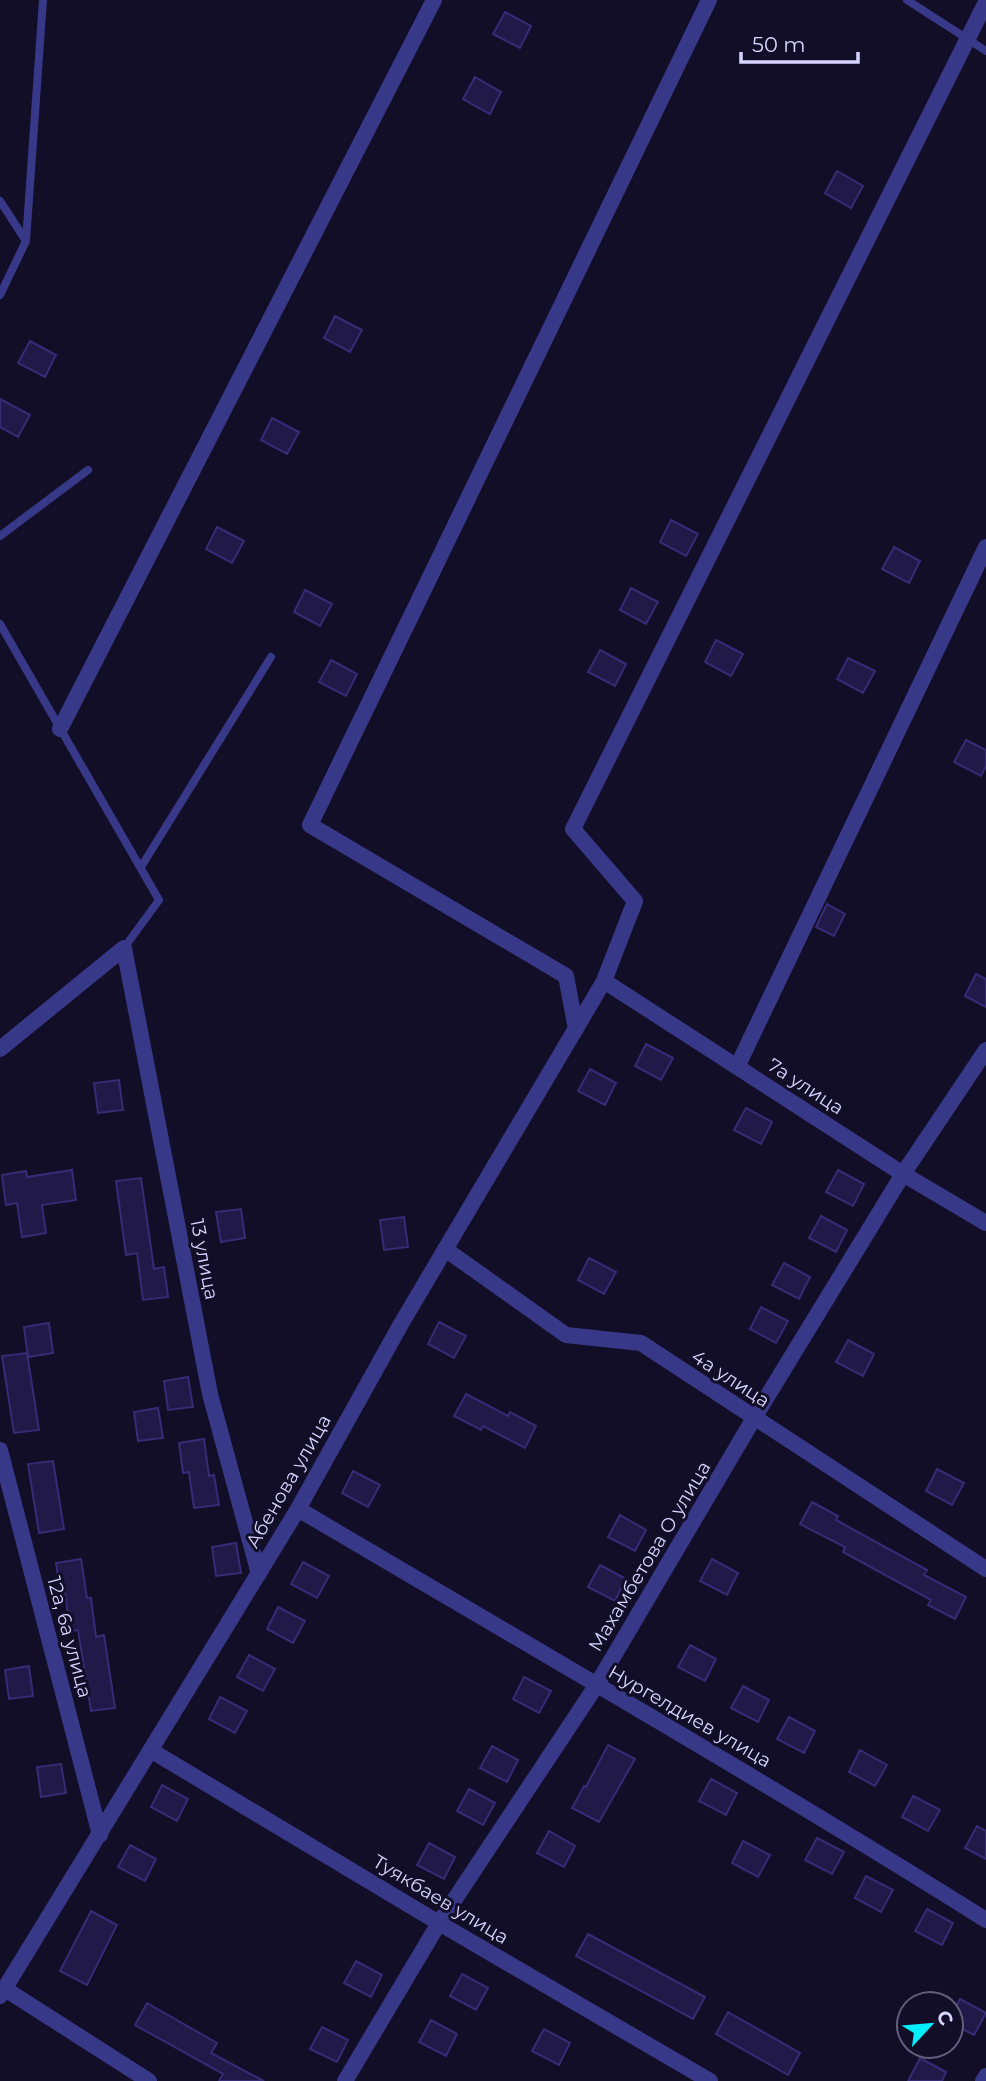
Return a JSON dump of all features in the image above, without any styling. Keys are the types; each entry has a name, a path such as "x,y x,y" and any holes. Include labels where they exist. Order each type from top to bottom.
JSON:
{"street":[{"path":"61,729 434,0"},
{"path":"576,1029 566,975 310,825 709,0"},
{"path":"967,39 986,2"},
{"name":"Абенова улица","path":"2,1993 298,1508 401,1324 604,981 635,901 573,829 967,39"},
{"path":"737,1067 986,547"},
{"path":"0,1049 124,948"},
{"name":"13 улица","path":"124,948 210,1394 259,1573"},
{"name":"7а улица","path":"604,981 903,1174 986,1223"},
{"name":"Махамбетова О улица","path":"345,2081 439,1923 596,1686 754,1418 903,1174 986,1050"},
{"name":"4а улица","path":"445,1249 566,1335 641,1343 986,1569"},
{"name":"12а, 6а улица","path":"0,1450 100,1835"},
{"name":"Нургелдиев улица","path":"298,1508 596,1686 720,1756 986,1920"},
{"name":"Туякбаев улица","path":"152,1751 710,2081"},
{"path":"2,1993 149,2081"},
{"path":"983,2081 986,2076"}],"lane":[{"path":"0,295 26,241 43,0"},
{"path":"907,0 986,51"},
{"path":"0,201 26,241"},
{"path":"0,536 88,470"},
{"path":"0,624 159,900 124,948"},
{"path":"141,867 271,657"}],"building":[{"path":"505,12 531,26 520,48 493,34"},
{"path":"475,77 501,92 490,114 463,99"},
{"path":"837,171 863,186 851,208 825,193"},
{"path":"335,316 362,330 350,352 324,338"},
{"path":"30,341 56,355 45,377 18,363"},
{"path":"0,399 30,415 18,437 0,427"},
{"path":"272,418 299,432 287,454 261,440"},
{"path":"671,520 698,534 686,556 660,542"},
{"path":"217,527 244,541 232,563 206,549"},
{"path":"894,547 920,561 909,583 882,569"},
{"path":"631,588 658,602 646,624 620,610"},
{"path":"305,590 332,604 320,626 294,612"},
{"path":"716,640 743,654 731,676 705,662"},
{"path":"600,650 626,664 615,686 588,672"},
{"path":"848,658 875,671 863,693 837,679"},
{"path":"331,660 357,674 346,696 319,682"},
{"path":"966,740 986,750 986,766 981,776 954,762"},
{"path":"827,904 845,914 834,936 816,927"},
{"path":"976,974 986,979 986,1007 965,996"},
{"path":"646,1044 673,1058 661,1080 635,1066"},
{"path":"590,1069 616,1083 605,1105 578,1091"},
{"path":"119,1080 123,1110 98,1113 94,1083"},
{"path":"746,1108 772,1122 761,1144 734,1130"},
{"path":"72,1170 76,1200 42,1205 46,1233 22,1237 17,1203 6,1205 2,1175 26,1171 27,1177"},
{"path":"838,1170 864,1184 853,1206 826,1192"},
{"path":"141,1178 154,1269 164,1267 168,1297 143,1300 137,1253 126,1255 116,1181"},
{"path":"241,1209 245,1238 221,1242 216,1212"},
{"path":"821,1216 847,1230 836,1252 809,1238"},
{"path":"404,1217 408,1247 384,1250 380,1220"},
{"path":"589,1258 616,1272 604,1294 578,1280"},
{"path":"784,1263 810,1277 799,1299 772,1285"},
{"path":"761,1307 788,1321 776,1343 750,1329"},
{"path":"439,1322 466,1336 454,1358 428,1344"},
{"path":"49,1323 53,1353 28,1357 24,1327"},
{"path":"848,1340 874,1354 863,1376 836,1362"},
{"path":"27,1353 39,1430 14,1433 2,1356"},
{"path":"188,1377 193,1407 168,1410 164,1381"},
{"path":"466,1394 508,1416 510,1412 536,1426 525,1448 483,1426 481,1430 454,1416"},
{"path":"158,1408 163,1438 138,1441 134,1412"},
{"path":"204,1439 209,1476 214,1475 219,1505 194,1508 189,1472 183,1473 179,1443"},
{"path":"53,1461 64,1529 39,1533 28,1464"},
{"path":"937,1469 964,1483 952,1505 926,1491"},
{"path":"353,1471 380,1485 368,1507 342,1493"},
{"path":"812,1502 838,1516 836,1520 927,1570 924,1575 966,1597 955,1619 928,1605 931,1600 843,1552 845,1547 800,1524"},
{"path":"620,1515 646,1530 635,1551 608,1537"},
{"path":"236,1543 241,1573 216,1576 212,1547"},
{"path":"81,1559 87,1598 91,1598 96,1637 104,1635 115,1708 91,1711 78,1630 70,1631 65,1592 60,1592 56,1563"},
{"path":"712,1559 738,1573 727,1595 700,1581"},
{"path":"303,1562 329,1576 317,1598 291,1584"},
{"path":"600,1565 626,1579 615,1601 588,1587"},
{"path":"278,1607 305,1621 293,1643 267,1629"},
{"path":"690,1645 716,1659 705,1681 678,1667"},
{"path":"249,1655 275,1669 263,1691 237,1677"},
{"path":"29,1666 33,1696 9,1699 5,1670"},
{"path":"524,1677 551,1691 539,1713 513,1699"},
{"path":"743,1686 769,1700 758,1722 731,1708"},
{"path":"220,1697 247,1711 235,1733 209,1719"},
{"path":"789,1717 815,1731 804,1753 777,1739"},
{"path":"608,1745 635,1759 599,1822 572,1808"},
{"path":"492,1746 518,1760 507,1782 480,1768"},
{"path":"860,1750 887,1765 875,1786 849,1772"},
{"path":"61,1764 66,1793 41,1797 37,1767"},
{"path":"711,1779 737,1793 726,1815 699,1801"},
{"path":"162,1785 188,1799 177,1821 151,1807"},
{"path":"469,1789 495,1803 483,1825 457,1811"},
{"path":"913,1796 940,1810 928,1831 902,1817"},
{"path":"977,1826 986,1831 986,1859 965,1848"},
{"path":"549,1831 575,1846 564,1867 537,1853"},
{"path":"817,1838 844,1852 832,1874 805,1860"},
{"path":"743,1841 770,1855 758,1877 732,1863"},
{"path":"429,1843 455,1857 444,1879 417,1865"},
{"path":"130,1845 156,1859 145,1881 118,1867"},
{"path":"866,1876 893,1890 881,1912 855,1898"},
{"path":"927,1909 953,1923 942,1945 915,1931"},
{"path":"91,1911 117,1925 87,1985 60,1971"},
{"path":"588,1934 705,1997 693,2019 576,1956"},
{"path":"356,1961 382,1975 371,1997 344,1983"},
{"path":"462,1974 488,1988 476,2010 450,1996"},
{"path":"965,2002 986,2013 974,2035 965,2030"},
{"path":"147,2003 217,2043 211,2053 264,2081 219,2081 223,2074 135,2025"},
{"path":"728,2012 800,2053 788,2075 716,2034"},
{"path":"431,2020 457,2034 446,2056 419,2042"},
{"path":"322,2027 348,2040 337,2062 310,2049"},
{"path":"544,2029 570,2043 559,2065 532,2051"},
{"path":"919,2060 946,2072 942,2081 908,2081"}]}
